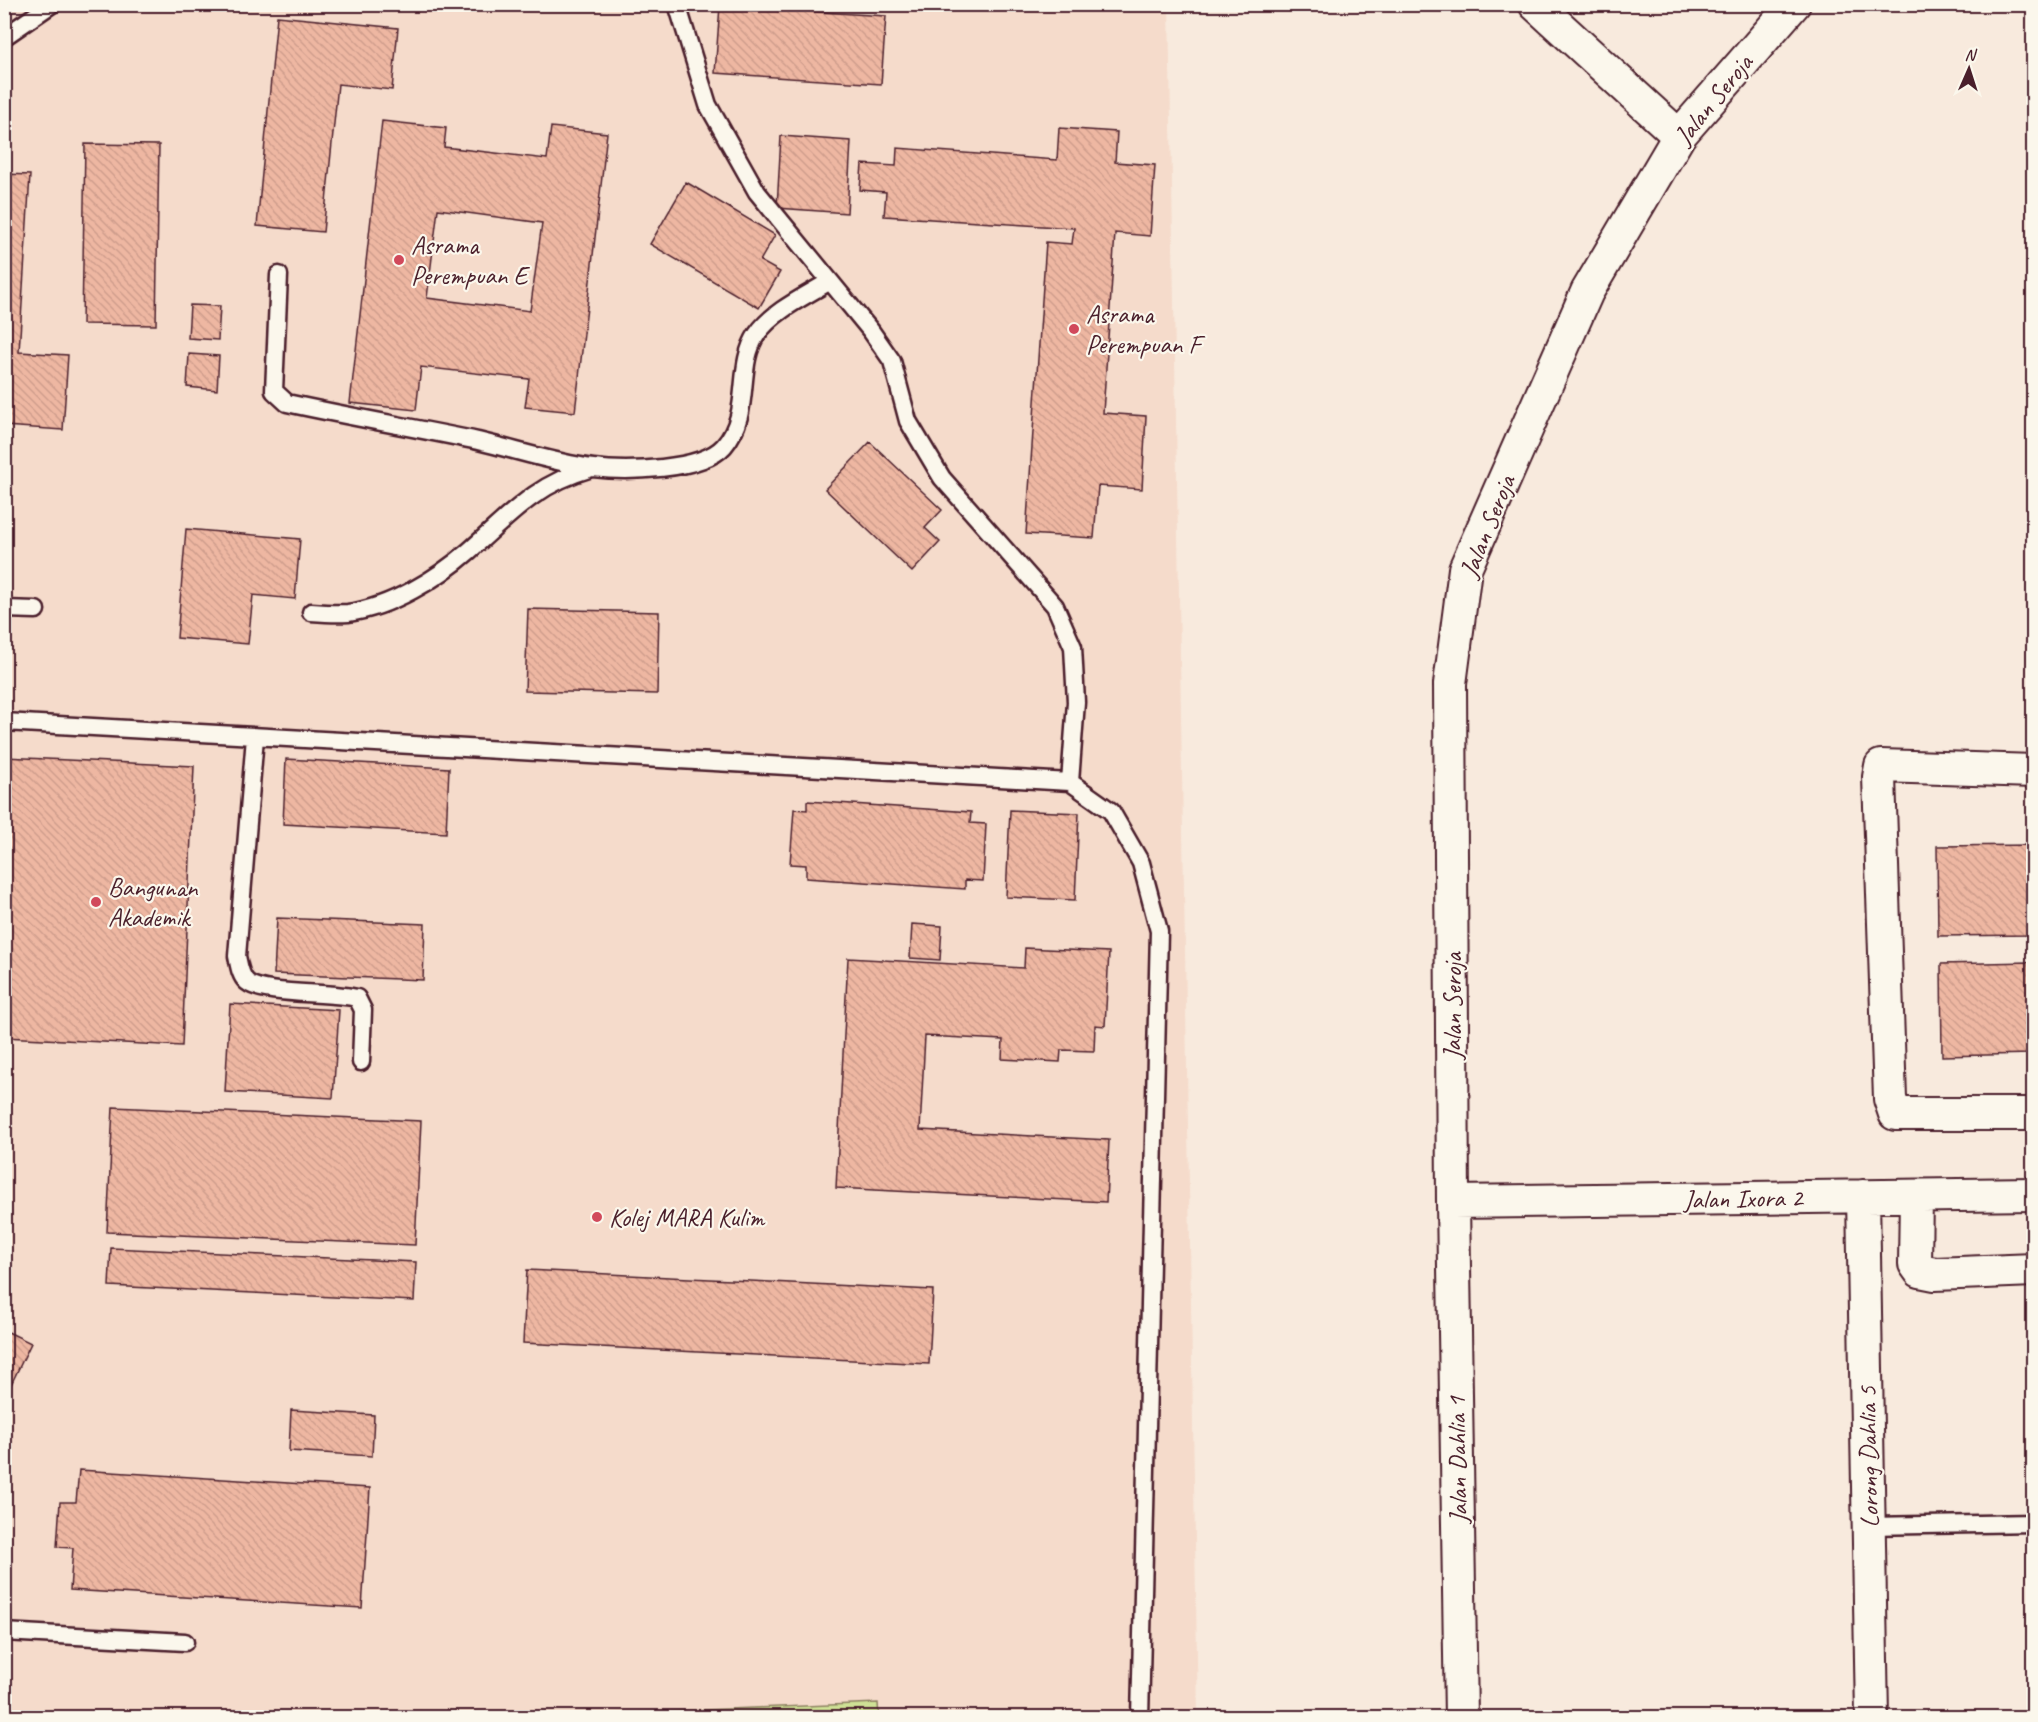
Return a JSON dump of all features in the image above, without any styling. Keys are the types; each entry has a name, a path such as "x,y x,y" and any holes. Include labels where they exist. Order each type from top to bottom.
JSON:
{"street":[{"path":"1535,4 1679,136"},
{"name":"Jalan Seroja","path":"1453,1202 1450,684 1465,568 1587,292 1679,136 1794,4"},
{"path":"2034,771 1881,766 1879,777 1890,1099 1894,1114 2034,1114"},
{"name":"Jalan Ixora 2","path":"1453,1202 2034,1194"},
{"name":"Lorong Dahlia 5","path":"1863,1196 1872,1718"},
{"path":"1916,1196 1915,1264 1920,1271 1935,1274 2034,1270"},
{"name":"Jalan Dahlia 1","path":"1453,1202 1461,1718"}],"lane":[{"path":"4,37 51,4"},
{"path":"677,4 708,105 757,192 892,361 908,421 942,478 1055,606 1073,647 1076,702 1070,782"},
{"path":"279,275 274,391 287,403 478,441 592,468 632,470 669,467 699,460 723,447 737,424 744,401 746,361 757,335 778,314 830,281"},
{"path":"311,612 360,611 381,604 422,584 467,553 540,490 561,477 592,468"},
{"path":"4,609 36,610"},
{"path":"4,722 1070,782 1111,811 1141,863 1159,931 1140,1718"},
{"path":"255,736 237,956 240,971 247,982 264,988 346,995 357,998 363,1010 361,1062"},
{"path":"1869,1526 2034,1523"},
{"path":"4,1632 184,1642"}],"shaded area":[{"name":"Kolej MARA Kulim","path":"5,5 1169,5 1198,1717 5,1718"}],"green space":[{"path":"878,1703 879,1718 532,1717"}],"building":[{"path":"720,6 886,16 881,84 715,73"},
{"path":"277,16 398,28 392,90 338,84 323,232 257,226"},
{"name":"Asrama Perempuan E","path":"382,121 446,128 444,147 547,159 551,127 607,133 575,412 525,407 529,379 421,367 416,410 350,403","holes":["438,209 542,223 530,311 427,298"]},
{"name":"Asrama Perempuan F","path":"1059,128 1117,132 1115,162 1155,165 1150,236 1115,233 1103,413 1146,416 1142,489 1098,486 1094,538 1026,534 1046,242 1072,244 1074,228 884,216 886,192 860,190 862,164 896,166 897,148 1057,160"},
{"path":"781,136 851,141 847,213 777,208"},
{"path":"85,144 159,145 156,325 82,324"},
{"path":"4,174 30,175 19,352 68,355 63,430 4,426"},
{"path":"686,182 775,235 760,261 780,272 759,308 650,244"},
{"path":"190,305 220,306 218,340 188,338"},
{"path":"189,354 219,356 217,390 187,387"},
{"path":"870,442 942,510 925,528 940,542 912,572 825,489"},
{"path":"186,529 300,539 295,599 253,595 248,644 177,638"},
{"path":"528,609 659,612 657,694 525,691"},
{"name":"Bangunan Akademik","path":"4,757 194,766 182,1046 4,1037"},
{"path":"286,759 449,768 446,833 283,824"},
{"path":"807,801 971,812 970,823 986,824 983,881 965,880 965,889 806,878 806,865 790,864 794,809 807,810"},
{"path":"1010,810 1079,813 1075,900 1006,897"},
{"path":"2034,845 2034,935 1938,936 1937,846"},
{"path":"277,918 425,924 423,980 274,974"},
{"path":"912,924 942,926 940,960 910,958"},
{"path":"1025,948 1109,952 1105,1026 1095,1025 1094,1051 1061,1050 1060,1062 1002,1059 1003,1040 925,1036 920,1130 1109,1140 1106,1202 836,1188 848,958 1024,968"},
{"path":"2029,962 2031,1054 1942,1056 1941,964"},
{"path":"230,1004 339,1010 333,1098 225,1092"},
{"path":"113,1107 421,1121 415,1245 107,1232"},
{"path":"111,1248 416,1262 414,1301 109,1286"},
{"path":"527,1270 933,1290 929,1364 523,1343"},
{"path":"4,1330 31,1343 4,1399"},
{"path":"291,1410 374,1415 372,1456 289,1451"},
{"path":"79,1470 370,1488 362,1608 70,1590 73,1548 57,1547 60,1502 76,1502"}],"place":[{"name":"Asrama Perempuan E","path":"399,260"},
{"name":"Asrama Perempuan F","path":"1074,329"},
{"name":"Bangunan Akademik","path":"96,902"},
{"name":"Kolej MARA Kulim","path":"597,1217"}]}
